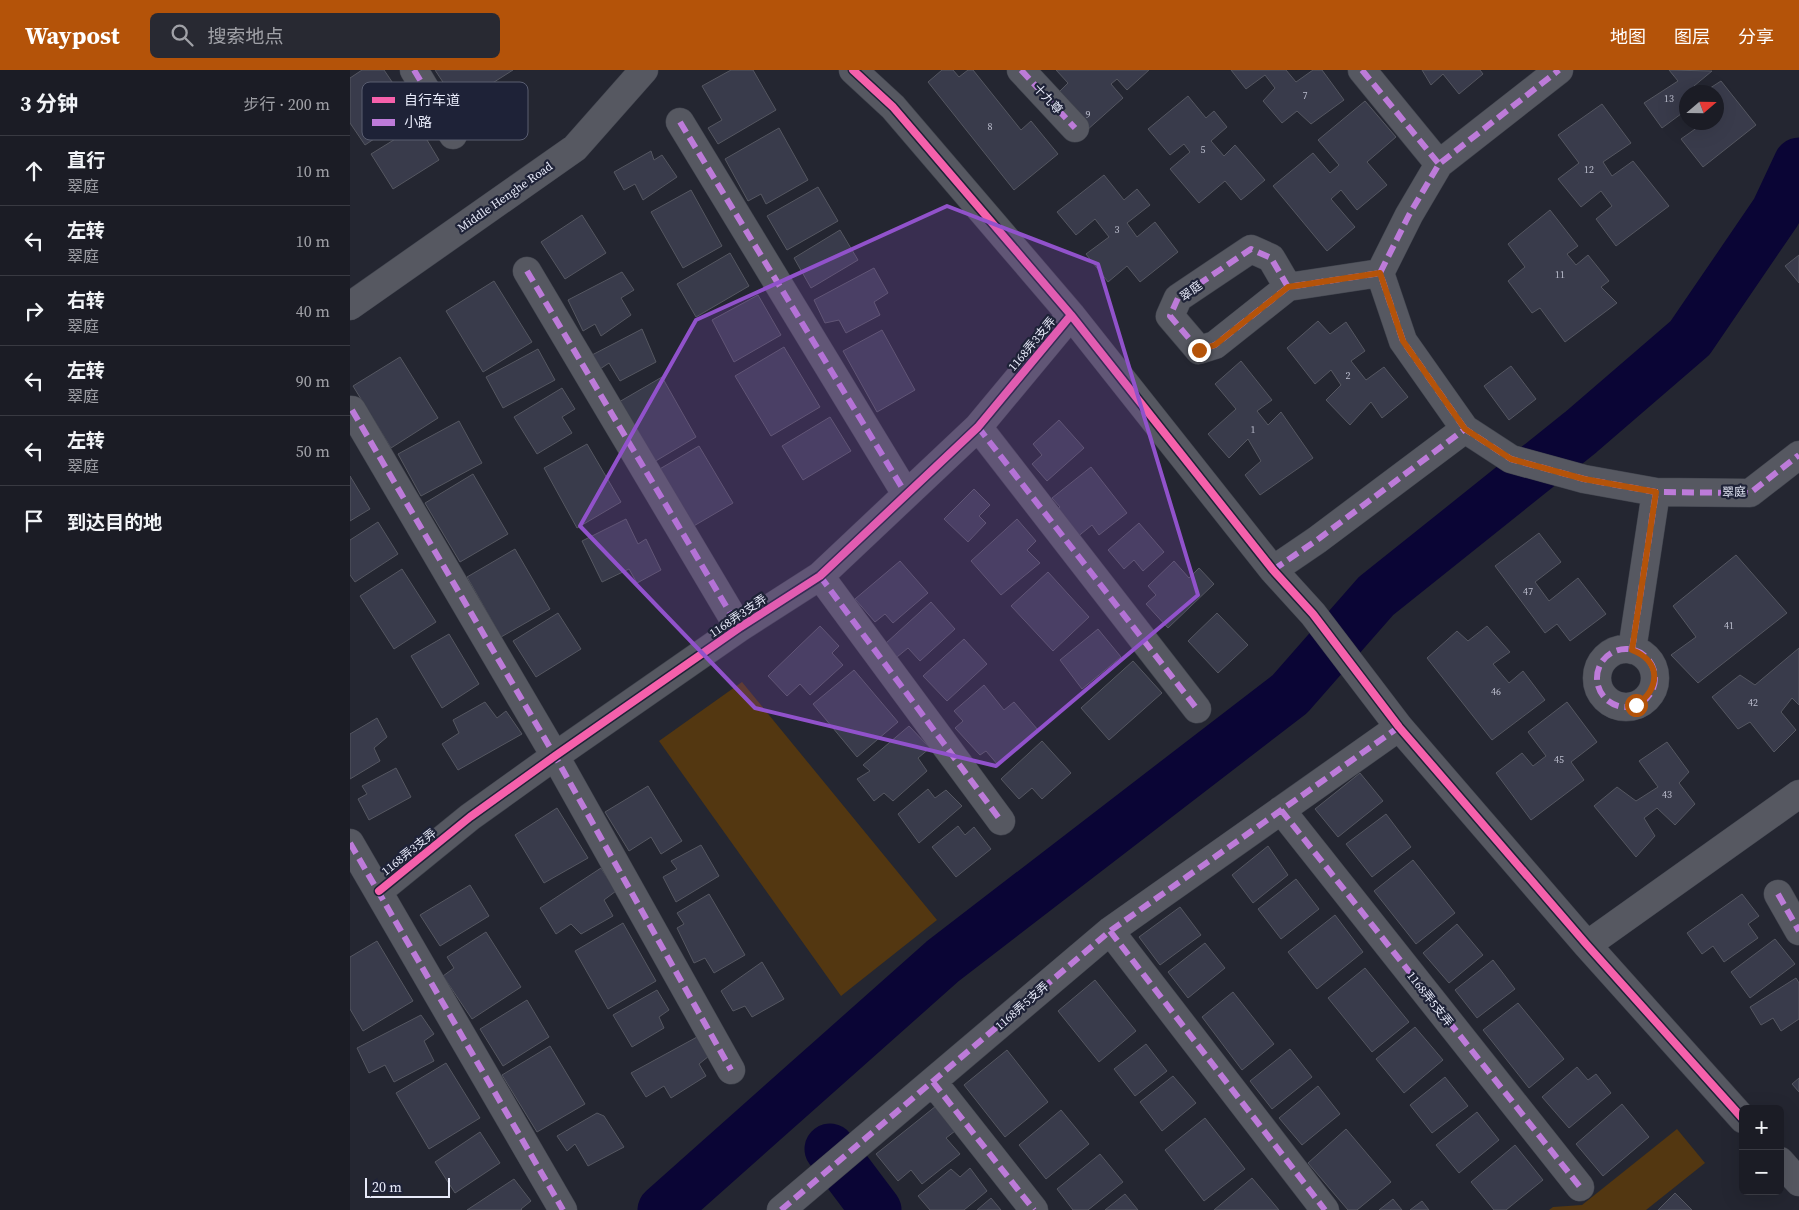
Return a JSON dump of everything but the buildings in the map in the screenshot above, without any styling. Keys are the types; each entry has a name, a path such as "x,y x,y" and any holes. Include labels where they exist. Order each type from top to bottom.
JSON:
{"street":[{"path":"414,70 421,82"},
{"name":"Middle Henghe Road","path":"350,306 575,148 644,70"},
{"path":"853,70 894,107 1071,315 1273,570 1313,614 1399,728 1587,945 1739,1115"},
{"name":"十九尊","path":"1021,70 1075,128"},
{"path":"1362,70 1439,164"},
{"path":"1288,287 1380,273 1409,215 1439,164 1559,70"},
{"path":"680,122 906,494"},
{"name":"1168弄3支弄","path":"527,272 738,628"},
{"name":"翠庭","path":"1380,273 1403,341 1465,429 1511,459 1584,479 1656,492 1750,493 1799,455"},
{"name":"1168弄3支弄","path":"378,891 470,817 555,756 738,628 820,576 978,427 1071,315"},
{"path":"352,410 555,756 731,1070"},
{"path":"978,427 1197,709"},
{"path":"1273,570 1317,540 1465,429"},
{"path":"1632,650 1656,492"},
{"path":"820,576 1001,820"},
{"name":"1168弄5支弄","path":"781,1210 1110,931 1399,728"},
{"path":"1587,945 1799,794"},
{"name":"1168弄5支弄","path":"1280,810 1580,1187"},
{"name":"1168弄3支弄","path":"350,842 563,1210"},
{"path":"1778,894 1799,931"},
{"path":"1110,931 1325,1210"},
{"path":"933,1082 1034,1210"},
{"path":"1784,1165 1799,1182"}],"highlighted area":[{"path":"947,206 1098,264 1198,595 996,766 755,708 580,526 696,320"}],"shaded area":[{"path":"742,682 937,920 841,996 659,741"},
{"path":"1677,1129 1705,1163 1646,1210 1549,1210 1553,1207 1582,1205"}],"waterway":[{"path":"663,1210 943,961 1290,694 1376,596 1581,432 1690,338 1776,212 1799,163"},
{"path":"830,1149 876,1210"}],"marked path":[{"path":"414,70 421,82"},
{"path":"1021,70 1075,128"},
{"path":"1362,70 1439,164"},
{"path":"1465,429 1403,341 1380,273 1409,215 1439,164 1559,70"},
{"path":"680,122 906,494"},
{"path":"1288,287 1215,345 1199,350 1170,316 1178,298 1251,249 1271,258 1288,287 1380,273"},
{"path":"527,271 739,628"},
{"path":"352,410 555,756 731,1070"},
{"path":"978,427 1197,709"},
{"path":"1273,570 1317,540 1465,429 1511,459 1584,479 1656,492 1750,493 1799,455"},
{"path":"1632,650 1656,492"},
{"path":"820,576 1001,821"},
{"path":"1626,649 1637,651 1650,662 1655,678 1653,689 1642,702 1626,707 1615,705 1602,694 1597,678 1599,667 1610,654 1626,649"},
{"path":"781,1210 1110,931 1399,727"},
{"path":"1281,810 1580,1187"},
{"path":"350,843 563,1210"},
{"path":"1778,894 1799,931"},
{"path":"1110,931 1325,1210"},
{"path":"933,1082 1034,1210"}],"cycle path":[{"path":"853,70 893,107 1071,315 1273,570 1313,614 1399,727 1587,945 1739,1115"},
{"path":"379,891 470,817 555,756 739,628 820,576 978,427 1071,315"}],"route":[{"path":"1199,350 1215,345 1288,287 1380,273 1403,341 1465,429 1511,459 1584,479 1656,492 1632,650 1639,652 1647,658 1655,679 1653,688 1645,700 1636,705"}]}
